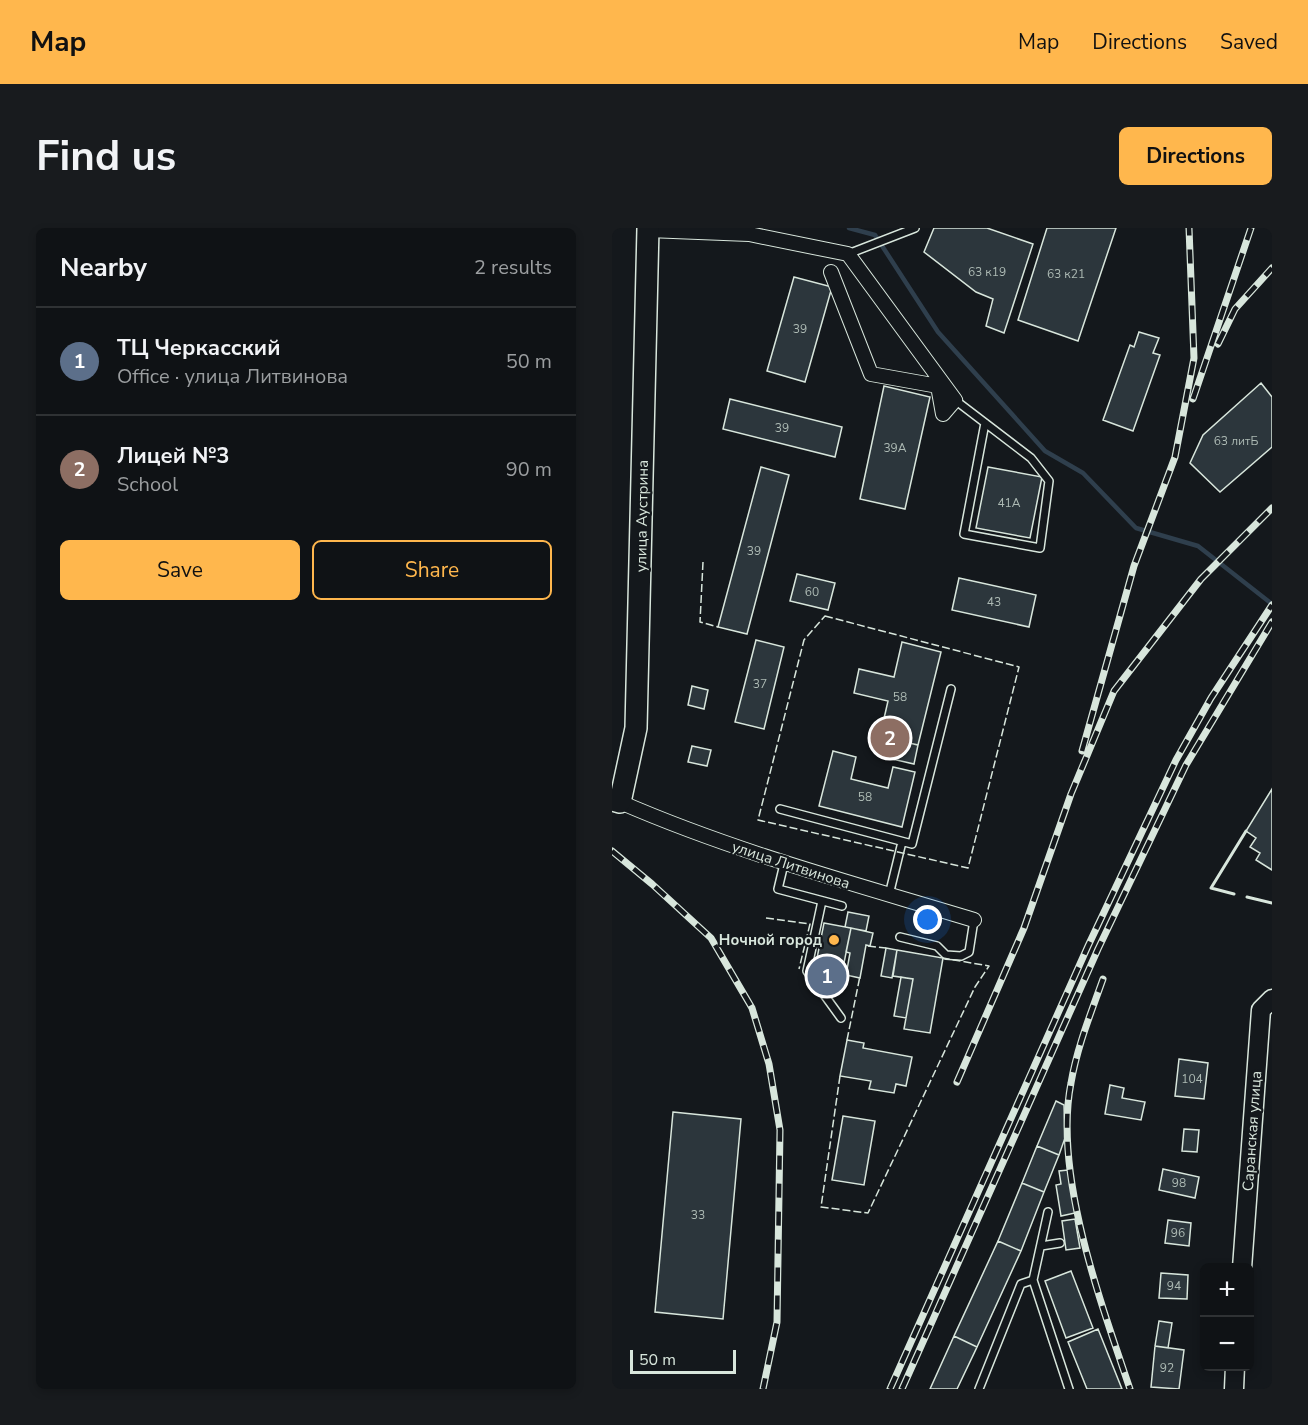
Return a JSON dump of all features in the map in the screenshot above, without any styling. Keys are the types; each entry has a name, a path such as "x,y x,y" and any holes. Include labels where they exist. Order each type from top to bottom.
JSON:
{"main road":[{"name":"улица Аустрина","path":"616,801 636,728 648,229"},
{"name":"Саранская улица","path":"1242,1263 1260,1010 1272,999"},
{"path":"1236,1371 1236,1389"}],"street":[{"path":"648,229 749,234 848,255 956,400 944,414 938,386 871,374 831,272"},
{"name":"улица Литвинова","path":"616,801 676,827 784,864 974,920"}],"lane":[{"path":"848,255 915,228"},
{"path":"956,400 1031,458 1049,481 1040,548 964,534 985,423"},
{"path":"780,809 912,844 951,689"},
{"path":"888,896 902,842"},
{"path":"784,864 778,889 842,906"},
{"path":"822,901 807,970 841,1018"},
{"path":"900,937 937,946 946,955 961,956 969,952 974,920"},
{"path":"1048,1212 1033,1280 1070,1389"},
{"path":"1041,1246 1060,1243"},
{"path":"979,1389 1021,1284 1033,1280"}],"building":[{"path":"934,228 987,228 1033,244 1004,333 986,326 993,299 976,292 924,252"},
{"path":"1047,228 1116,228 1078,341 1018,320"},
{"path":"794,277 832,287 805,382 767,371"},
{"path":"1139,332 1159,338 1153,353 1160,355 1133,431 1103,420 1130,345 1134,347"},
{"path":"1261,383 1272,397 1272,447 1220,492 1190,463 1203,435"},
{"path":"884,386 930,397 905,509 860,499"},
{"path":"730,399 842,427 835,457 723,429"},
{"path":"761,467 789,475 747,634 718,627"},
{"path":"988,467 1042,477 1030,538 976,528"},
{"path":"797,574 835,583 828,610 790,601"},
{"path":"959,578 1036,595 1029,627 952,610"},
{"path":"756,640 784,647 764,729 735,722"},
{"path":"902,642 941,652 918,745 880,736 888,701 854,693 859,669 894,677"},
{"path":"692,686 708,690 704,709 688,705"},
{"path":"897,740 918,745 914,764 892,759"},
{"path":"692,746 711,750 707,766 688,762"},
{"path":"833,751 856,757 851,779 888,788 893,767 915,772 902,827 819,806"},
{"path":"1272,789 1272,870 1256,860 1260,853 1250,847 1256,838 1246,831"},
{"path":"848,912 869,916 866,931 845,927"},
{"name":"Ночной город","path":"824,923 851,928 841,978 814,973"},
{"path":"851,928 873,933 870,946 866,945 860,978 846,975 850,953 846,952"},
{"path":"886,948 897,950 892,978 881,976"},
{"path":"897,950 943,958 930,1033 904,1029 913,979 893,976"},
{"path":"901,977 913,979 906,1018 894,1016"},
{"path":"847,1040 864,1043 863,1048 912,1057 906,1086 896,1084 894,1093 869,1089 871,1081 840,1076"},
{"path":"1179,1059 1208,1063 1204,1099 1175,1096"},
{"path":"1110,1085 1124,1088 1122,1098 1145,1102 1141,1120 1105,1114"},
{"path":"1056,1101 1064,1105 1065,1138 1059,1155 1037,1146"},
{"path":"673,1112 741,1119 723,1319 655,1312"},
{"path":"843,1116 875,1121 864,1185 832,1180"},
{"path":"1184,1129 1199,1130 1197,1152 1182,1151"},
{"path":"1037,1146 1059,1155 1044,1192 1022,1183"},
{"path":"1163,1169 1199,1177 1195,1198 1159,1190"},
{"path":"1068,1170 1075,1213 1061,1216 1056,1185 1061,1184 1059,1171"},
{"path":"1022,1183 1044,1192 1021,1251 998,1241"},
{"path":"1075,1219 1080,1248 1066,1250 1062,1221"},
{"path":"1168,1220 1191,1223 1189,1246 1165,1243"},
{"path":"998,1241 1021,1251 977,1347 954,1336"},
{"path":"1071,1271 1093,1328 1066,1338 1045,1281"},
{"path":"1161,1273 1188,1275 1187,1299 1159,1298"},
{"path":"1159,1321 1172,1323 1168,1348 1155,1346"},
{"path":"1098,1329 1122,1389 1087,1389 1068,1342"},
{"path":"954,1336 977,1347 957,1389 930,1389"},
{"path":"1155,1346 1184,1350 1179,1389 1151,1387"}],"waterway":[{"path":"849,228 875,235 938,332 1045,451 1083,473 1136,528 1198,546 1272,604"}],"railway":[{"path":"1082,751 1134,566 1175,457 1194,358 1189,228"},
{"path":"1193,399 1251,228"},
{"path":"1218,344 1235,309 1272,268"},
{"path":"957,1082 1024,928 1071,794 1114,691 1201,579 1272,508"},
{"path":"890,1389 1088,946 1176,760 1211,698 1272,605"},
{"path":"902,1389 1098,949 1186,765 1272,622"},
{"path":"612,851 711,938 752,1008 769,1064 780,1130 777,1322 763,1389"},
{"path":"1103,979 1081,1043 1071,1083 1067,1119 1069,1157 1074,1197 1083,1238 1106,1318 1130,1389"}],"fence":[{"path":"703,562 700,622 718,627"},
{"path":"825,616 1019,667 968,868 758,820 804,640 825,616"},
{"path":"766,918 810,924 799,969"},
{"path":"868,946 886,948"},
{"path":"840,1076 821,1207 868,1213 975,987 989,966 943,958"},
{"path":"847,1040 860,976"}],"wall":[{"path":"1234,894 1211,888 1246,831"},
{"path":"1247,897 1272,903"}],"place":[{"name":"Лицей №3","path":"890,738"},
{"name":"Ночной город","path":"834,940"},
{"name":"ТЦ Черкасский","path":"827,976"}]}
